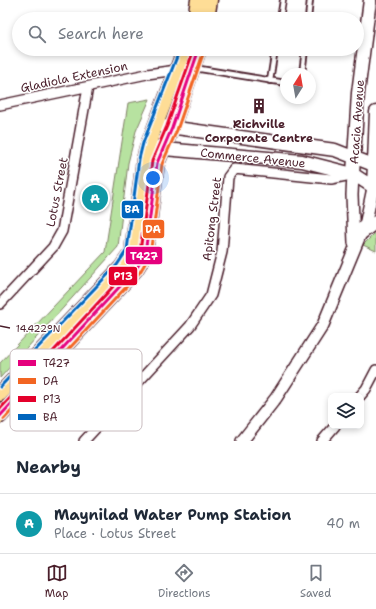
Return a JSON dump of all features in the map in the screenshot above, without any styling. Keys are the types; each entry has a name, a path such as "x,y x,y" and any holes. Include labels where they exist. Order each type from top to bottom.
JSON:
{"main road":[{"path":"195,12 198,0"},
{"path":"208,12 210,0"},
{"name":"Acacia Avenue","path":"364,46 370,0"},
{"path":"42,349 121,268 132,252 144,160 155,125 182,56"},
{"path":"62,349 136,269 145,254 157,162 172,128 196,56"},
{"name":"Acacia Avenue","path":"353,174 358,93 363,56"},
{"name":"Acacia Avenue","path":"374,188 376,112"},
{"name":"Commerce Avenue","path":"155,125 335,150 375,165"},
{"name":"Commerce Avenue","path":"148,145 164,149 302,161 353,174 374,188"},
{"path":"357,240 376,222"},
{"path":"1,391 10,382"},
{"path":"0,416 10,405"}],"street":[{"name":"Gladiola Extension","path":"0,105 146,74 176,70"},
{"name":"Lotus Street","path":"0,304 53,247 62,231 88,87"},
{"name":"Apitong Street","path":"142,378 190,326 211,296 222,252 228,177 234,169 331,179 353,174"},
{"name":"Acacia Avenue","path":"353,174 352,195 357,240"},
{"name":"Acacia Avenue","path":"242,441 276,398 323,325 366,221 374,188"},
{"path":"362,393 376,370"},
{"path":"1,391 10,398"},
{"path":"322,441 332,429"},
{"name":"Apitong Street","path":"84,441 93,431"}],"lane":[{"path":"281,12 283,0"},
{"path":"309,12 310,0"},
{"path":"270,81 274,56"},
{"path":"302,68 303,56"},
{"path":"192,67 280,82"}],"green space":[{"path":"150,99 136,131 128,163 118,247 26,349 13,349 105,252 128,103"},
{"path":"376,232 376,251 363,245"},
{"path":"10,352 10,367 0,378 0,363"}],"transit line":[{"name":"BA","path":"36,349 117,265 127,250 139,159 143,143 177,56"},
{"name":"P13","path":"55,349 132,266 140,252 152,161 167,126 192,56"},
{"name":"T427","path":"62,349 136,269 145,254 157,163 172,128 197,56"},
{"name":"DA","path":"69,349 140,272 150,255 162,164 177,130 202,56"},
{"name":"BA","path":"0,387 10,377"},
{"name":"P13","path":"0,409 10,398"},
{"name":"T427","path":"0,416 10,405"},
{"name":"DA","path":"4,419 10,413"}],"place":[{"name":"Richville Corporate Centre","path":"259,106"},
{"name":"Maynilad Water Pump Station","path":"95,198"}]}
